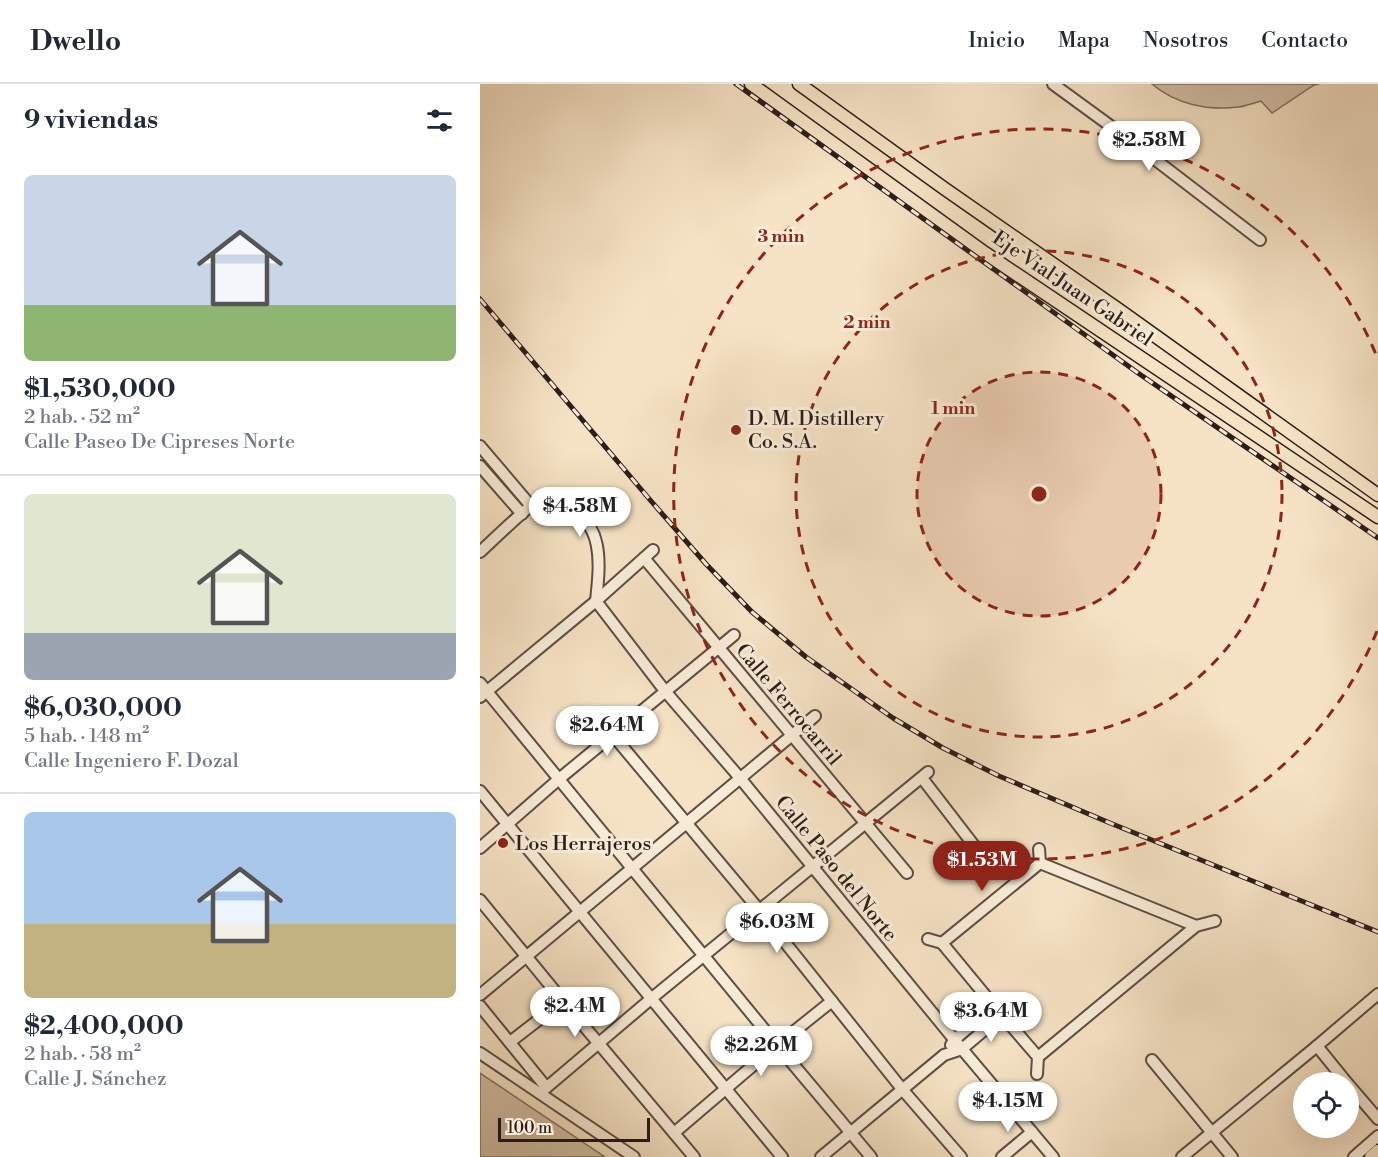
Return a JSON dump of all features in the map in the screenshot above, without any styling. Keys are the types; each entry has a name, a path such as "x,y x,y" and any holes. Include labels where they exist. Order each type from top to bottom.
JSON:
{"main road":[{"name":"Eje Vial Juan Gabriel","path":"751,84 985,253 1378,517"},
{"name":"Eje Vial Juan Gabriel","path":"799,84 1378,495"},
{"path":"1342,492 1378,527"},
{"path":"1371,1157 1378,1151"}],"street":[{"path":"1053,84 1260,240"},
{"path":"480,446 531,506"},
{"path":"480,466 522,514"},
{"path":"480,552 541,498 573,509 589,525 598,550 596,601"},
{"path":"654,550 596,601 482,690 559,779 871,1157"},
{"name":"Calle Ferrocarril","path":"644,558 907,873"},
{"name":"Calle Paso del Norte","path":"596,601 665,691 740,778 1053,1157"},
{"path":"480,848 612,734 734,635"},
{"path":"480,995 815,716"},
{"path":"612,734 760,910 902,1089 961,1157"},
{"path":"543,1090 925,775 979,852"},
{"path":"480,791 782,1157"},
{"path":"1039,849 1040,863"},
{"path":"1040,863 1196,926"},
{"path":"942,943 1040,863"},
{"path":"480,900 694,1157"},
{"path":"1038,1057 1196,926 1215,921"},
{"path":"928,939 942,943 1038,1057 1037,1074"},
{"path":"1182,1157 1378,994"},
{"path":"510,1042 563,1001"},
{"path":"674,1133 777,1044 832,1001"},
{"path":"480,1006 510,1042 543,1090"},
{"path":"958,1044 994,1006"},
{"path":"821,1157 958,1044 1002,1015"},
{"path":"1317,1046 1338,1072"},
{"path":"480,1053 543,1090 634,1157"},
{"path":"1152,1060 1232,1157"},
{"path":"1359,1097 1378,1119"},
{"path":"1002,1157 1032,1132"},
{"path":"1354,1157 1378,1136"}],"shaded area":[{"path":"1152,84 1319,84 1272,113 1261,101 1241,107 1204,107 1171,97"},
{"path":"480,1073 605,1157 480,1157"}],"railway":[{"path":"736,84 1138,373 1378,538"},
{"path":"480,299 706,564 752,612 806,657 893,718 943,748 999,776 1378,932"}],"place":[{"name":"D. M. Distillery Co. S.A.","path":"736,430"},
{"name":"Los Herrajeros","path":"503,843"}]}
